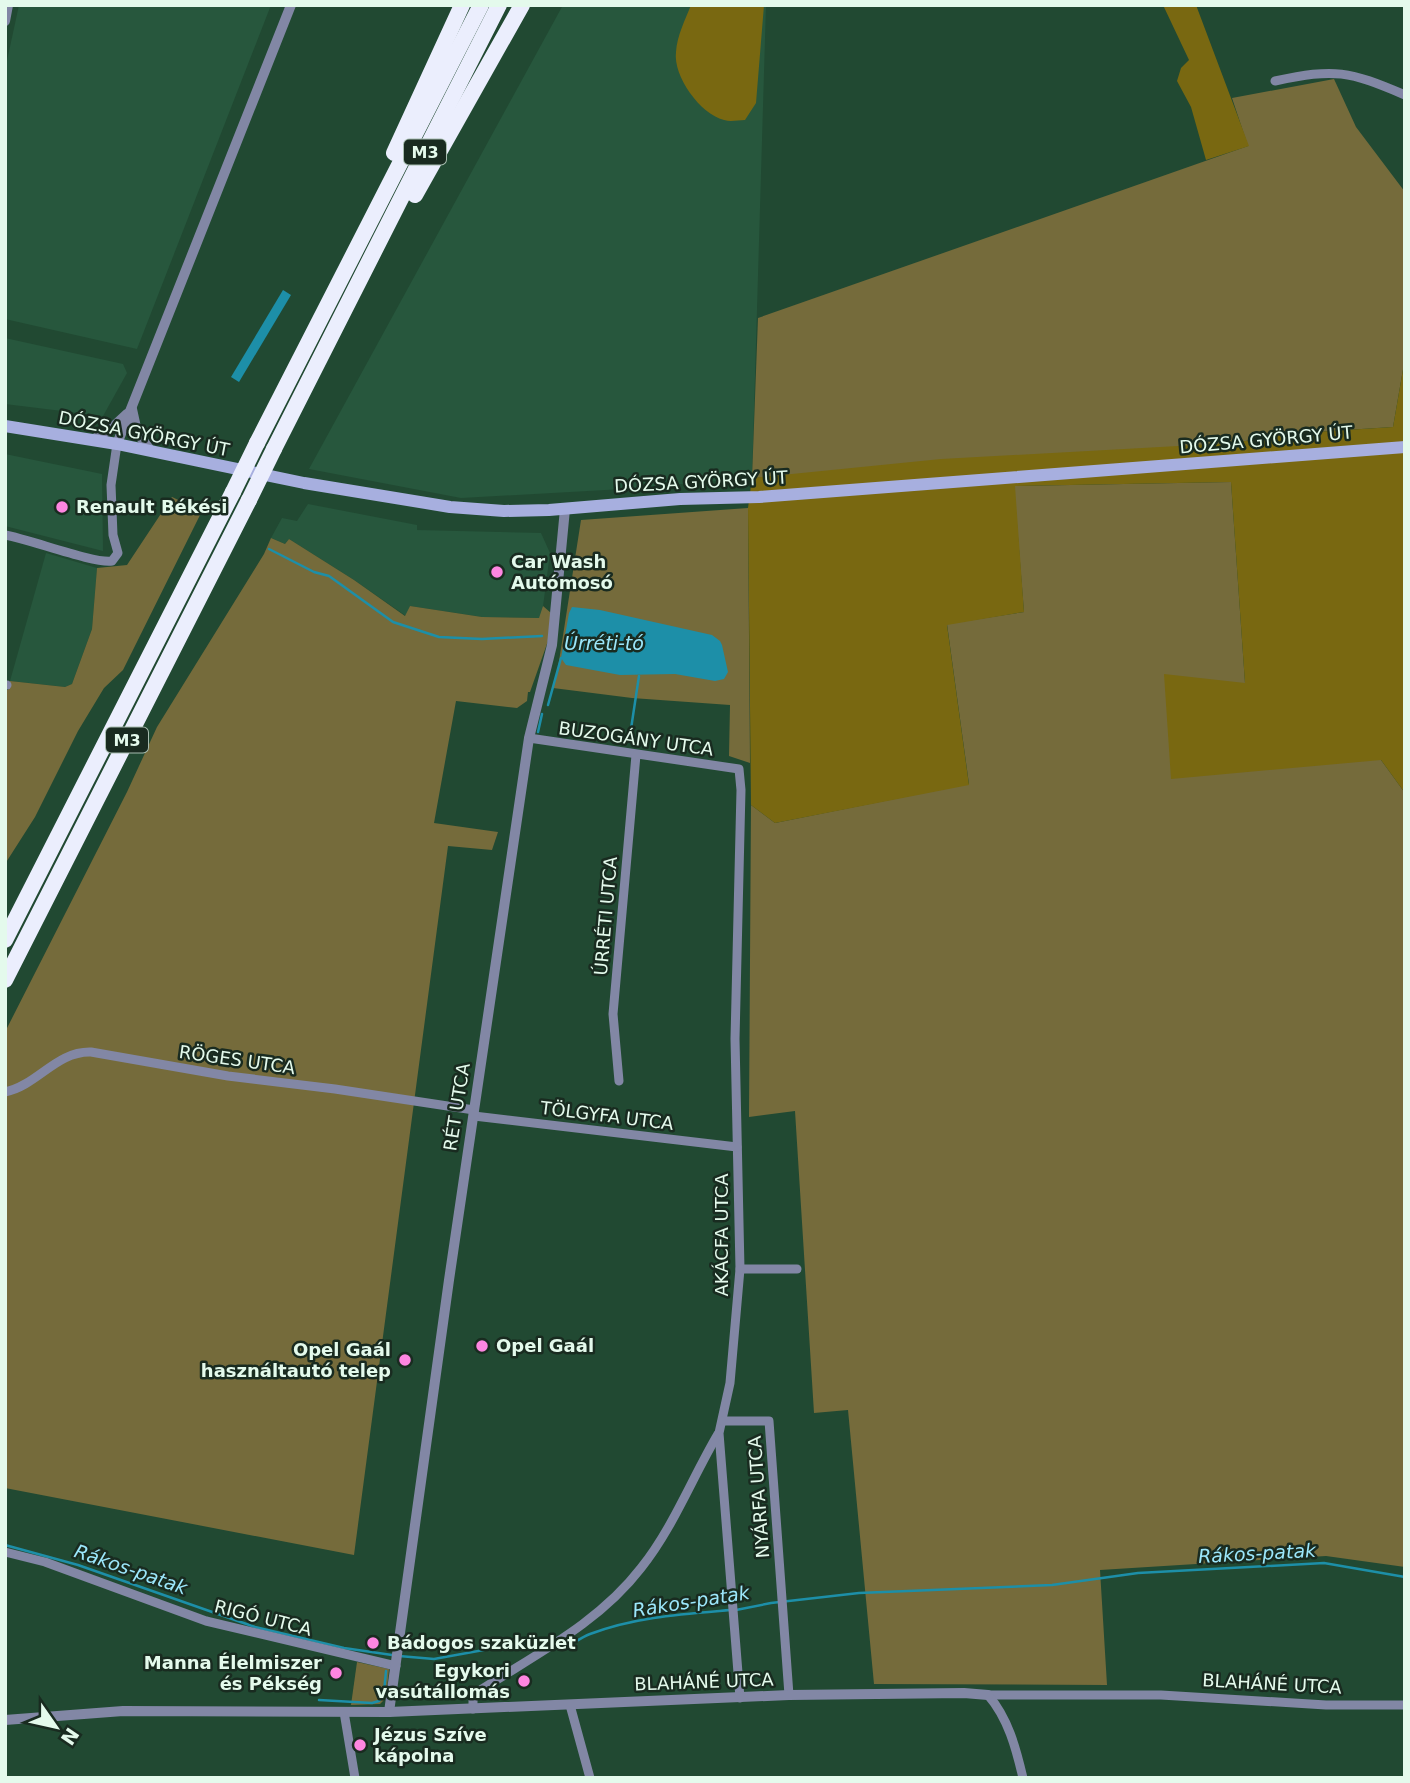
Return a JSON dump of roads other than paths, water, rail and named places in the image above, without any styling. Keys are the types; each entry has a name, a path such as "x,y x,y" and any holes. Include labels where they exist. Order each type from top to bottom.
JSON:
{"highway":[{"path":"346,272 362,222 463,5"},
{"name":"M3","path":"5,940 481,5"},
{"name":"M3","path":"5,980 499,5"},
{"path":"351,299 399,224 522,5"}],"main road":[{"name":"DÓZSA GYÖRGY ÚT","path":"5,426 150,450 304,483 450,507 504,511 796,494 1405,447"}],"street":[{"path":"5,21 8,5"},
{"path":"5,535 24,538 96,560 112,561 118,553 113,535 111,485 117,444 291,5"},
{"path":"1275,81 1309,74 1341,72 1370,80 1405,95"},
{"path":"93,440 113,427 132,409"},
{"path":"132,409 137,432 150,450"},
{"name":"RÉT UTCA","path":"389,1712 529,738 552,645 565,509"},
{"name":"BUZOGÁNY UTCA","path":"529,738 739,769"},
{"name":"ÚRRÉTI UTCA","path":"619,1081 613,1014 636,755"},
{"name":"AKÁCFA UTCA","path":"739,769 741,790 735,1039 740,1269 736,1337 719,1433 740,1698"},
{"name":"RÖGES UTCA","path":"5,1092 25,1085 71,1054 91,1052 228,1076 335,1088 474,1113"},
{"name":"TÖLGYFA UTCA","path":"474,1113 737,1147"},
{"path":"740,1269 797,1269"},
{"name":"NYÁRFA UTCA","path":"723,1421 769,1421 789,1696"},
{"path":"472,1709 476,1693 556,1644 608,1604 642,1568 664,1534 719,1433"},
{"name":"RIGÓ UTCA","path":"5,1552 45,1562 206,1621 397,1659"},
{"name":"BLAHÁNÉ UTCA","path":"5,1720 123,1711 389,1712 789,1696 964,1693 1161,1695 1326,1705 1405,1705"},
{"path":"988,1695 1007,1726 1023,1778"},
{"path":"570,1705 590,1778"},
{"path":"344,1712 355,1778"}],"water":[{"path":"283,290 291,295 239,382 231,377"},
{"name":"Úrréti-tó","path":"572,607 600,610 712,635 722,645 728,672 724,679 715,681 675,674 620,675 566,665 561,658"}],"waterway":[{"path":"269,549 314,572 329,576 393,622 439,637 482,639 542,636"},
{"path":"548,705 561,658"},
{"path":"629,742 639,676"},
{"path":"538,732 542,714"},
{"name":"Rákos-patak","path":"5,1545 78,1565 255,1627 344,1648 392,1655"},
{"name":"Rákos-patak","path":"736,1610 771,1603 859,1593 1052,1585 1138,1573 1324,1563 1405,1577"},
{"name":"Rákos-patak","path":"399,1656 434,1659 545,1639 551,1639 562,1649 590,1634 624,1624 659,1617 730,1610"},
{"path":"384,1692 386,1671"},
{"path":"319,1700 372,1703 383,1696"}],"place":[{"name":"Renault Békési","path":"62,507"},
{"name":"Car Wash Autómosó","path":"497,572"},
{"name":"Opel Gaál","path":"482,1346"},
{"name":"Opel Gaál használtautó telep","path":"405,1360"},
{"name":"Bádogos szaküzlet","path":"373,1643"},
{"name":"Manna Élelmiszer és Pékség","path":"336,1673"},
{"name":"Egykori vasútállomás","path":"524,1681"},
{"name":"Jézus Szíve kápolna","path":"360,1745"}]}
